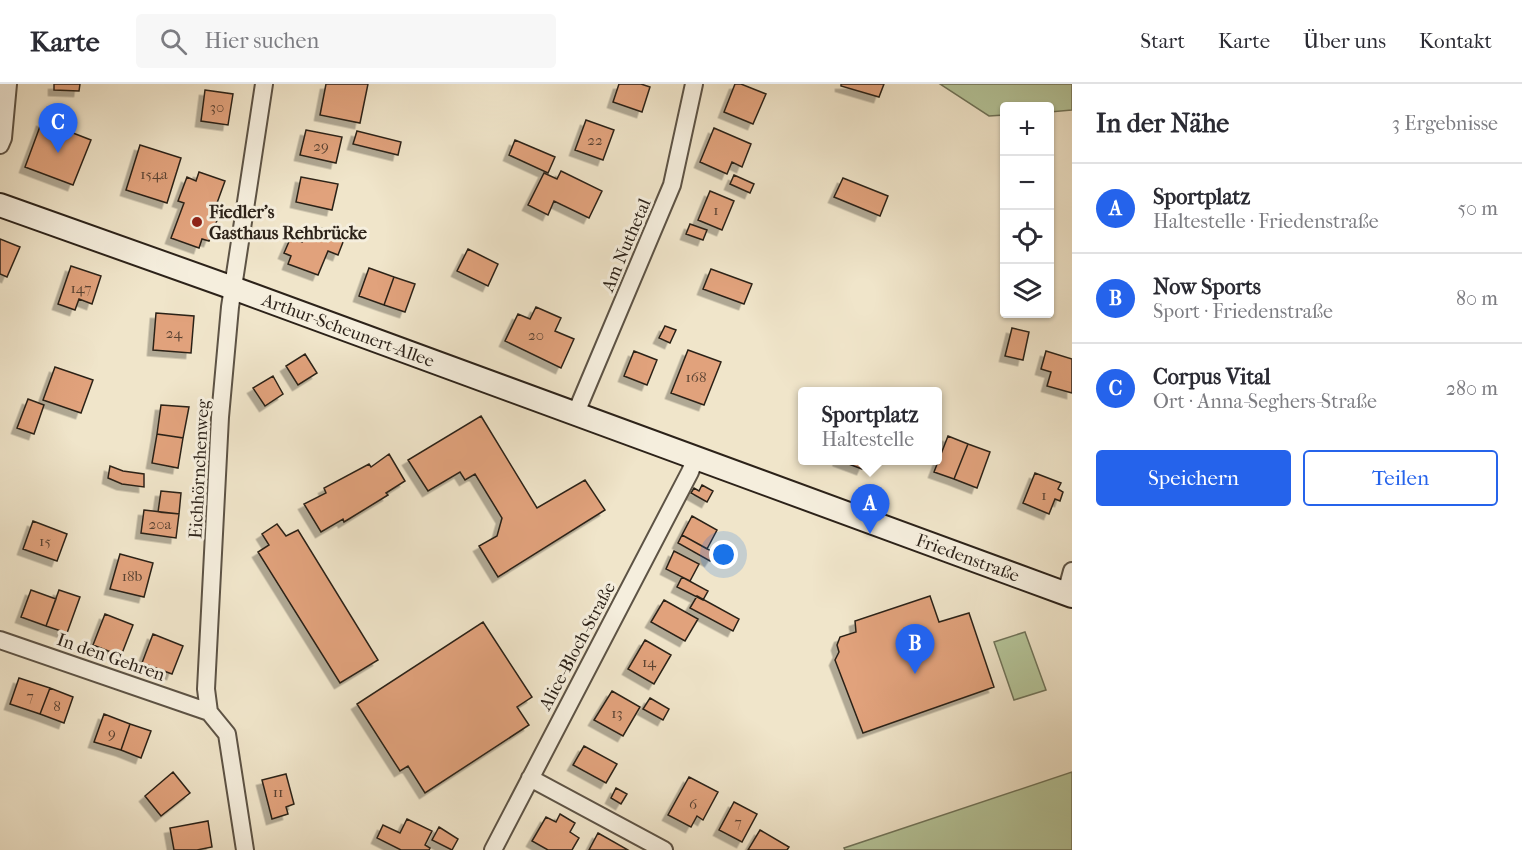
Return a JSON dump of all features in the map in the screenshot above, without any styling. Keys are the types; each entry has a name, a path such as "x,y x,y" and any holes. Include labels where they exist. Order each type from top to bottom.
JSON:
{"main road":[{"name":"Arthur-Scheunert-Allee","path":"0,205 233,288 695,459"},
{"name":"Friedenstraße","path":"695,459 1069,594"}],"street":[{"path":"0,145 3,138 8,84"},
{"name":"Eichhörnchenweg","path":"208,712 207,689 220,417 230,307 264,84"},
{"name":"Am Nuthetal","path":"575,415 672,185 694,84"},
{"name":"Alice-Bloch-Straße","path":"493,850 695,459"},
{"path":"1069,594 1072,571"},
{"name":"In den Gehren","path":"0,640 208,712"},
{"path":"208,712 227,734 245,850"},
{"path":"530,778 664,850"}],"green space":[{"path":"940,84 1072,84 1072,110 1054,112 1054,102 1000,102 1000,115 989,116"},
{"path":"1025,632 1046,690 1014,700 994,642"},
{"path":"1072,772 1072,850 845,850 844,848"}],"building":[{"path":"54,84 80,84 79,91 54,90"},
{"path":"326,84 368,84 360,123 320,115"},
{"path":"619,84 641,84 650,87 642,112 613,102"},
{"path":"735,84 741,84 766,94 753,124 724,112"},
{"path":"841,84 884,84 879,97 841,86"},
{"path":"205,90 233,94 228,125 201,121"},
{"path":"586,120 614,130 603,160 575,150"},
{"path":"42,121 91,140 73,185 25,167"},
{"path":"714,128 751,144 742,167 732,162 727,174 700,162"},
{"path":"306,130 342,137 336,163 300,155"},
{"path":"357,131 401,142 398,155 353,144"},
{"path":"515,140 555,157 548,173 509,155"},
{"path":"140,145 181,158 167,203 126,190"},
{"path":"561,171 602,191 589,218 554,201 548,215 528,205 544,173 557,179"},
{"name":"Fiedler's Gasthaus Rehbrücke","path":"199,172 225,181 217,203 223,205 209,241 202,239 199,248 171,238 184,203 178,201 187,177 196,181"},
{"path":"734,175 754,184 750,193 730,184"},
{"path":"301,177 338,184 332,210 296,202"},
{"path":"843,178 888,196 880,216 834,197"},
{"path":"710,191 734,201 722,230 698,220"},
{"path":"690,224 707,230 703,240 686,234"},
{"path":"318,227 345,237 338,255 328,251 318,275 288,264 291,256 284,253 291,237 302,242 305,233 314,236"},
{"path":"0,239 20,247 7,277 0,274"},
{"path":"468,249 498,264 488,286 457,271"},
{"path":"71,266 101,276 92,304 79,299 75,310 58,304"},
{"path":"369,268 394,277 384,305 359,296"},
{"path":"711,269 752,284 744,304 703,289"},
{"path":"394,277 415,284 405,312 384,305"},
{"path":"536,307 561,318 555,331 574,339 561,368 505,341 518,314 530,319"},
{"path":"156,313 194,316 191,353 153,350"},
{"path":"665,326 676,330 670,343 659,338"},
{"path":"1012,328 1029,332 1023,360 1005,356"},
{"path":"688,350 721,362 704,405 671,393"},
{"path":"634,351 657,360 647,385 624,376"},
{"path":"1046,351 1072,359 1072,393 1047,386 1051,372 1041,369"},
{"path":"305,354 317,373 298,385 286,366"},
{"path":"55,367 93,380 81,413 43,400"},
{"path":"273,376 283,394 265,406 253,388"},
{"path":"28,399 44,405 34,434 17,428"},
{"path":"161,405 189,407 183,438 157,434"},
{"path":"481,416 537,508 585,480 605,510 498,577 479,546 497,536 502,518 475,474 465,480 460,472 428,491 408,460"},
{"path":"157,434 183,438 178,468 152,463"},
{"path":"948,436 968,444 954,479 934,472 937,465 942,465 942,451"},
{"path":"968,444 990,452 977,488 954,479"},
{"path":"389,454 405,481 386,493 388,495 344,522 343,519 321,532 304,504 326,493 324,488 369,464 371,467"},
{"path":"851,465 864,465 862,469"},
{"path":"110,466 123,471 144,474 144,487 122,484 108,478"},
{"path":"1035,473 1061,483 1058,489 1063,492 1060,501 1055,499 1049,514 1023,503"},
{"path":"702,485 713,491 707,502 691,493 694,488 699,491"},
{"path":"161,491 181,493 179,514 158,512"},
{"path":"144,510 179,514 176,538 141,533"},
{"path":"692,516 717,530 707,549 682,535"},
{"path":"33,521 67,534 57,561 23,549"},
{"path":"277,524 286,536 298,530 378,660 340,683 258,552 269,545 262,534"},
{"path":"682,535 715,553 710,561 678,543"},
{"path":"674,551 699,564 690,581 666,569"},
{"path":"120,554 153,563 144,597 110,589"},
{"path":"682,577 708,591 703,600 677,587"},
{"path":"31,590 56,599 46,626 21,617"},
{"path":"59,590 80,597 67,633 46,626"},
{"path":"697,596 739,619 733,631 690,608"},
{"path":"930,596 939,622 969,613 994,687 863,733 835,660 839,652 837,645 840,637 856,632 855,621"},
{"path":"664,600 698,619 685,641 651,622"},
{"path":"105,614 133,625 121,656 93,645"},
{"path":"483,622 532,697 517,707 529,725 425,793 408,766 400,771 357,704"},
{"path":"153,634 183,646 172,674 142,663"},
{"path":"645,640 671,655 654,684 628,669"},
{"path":"19,678 50,688 40,714 10,704"},
{"path":"50,688 73,697 64,723 40,714"},
{"path":"612,691 640,707 623,736 594,720"},
{"path":"650,698 669,709 663,720 643,709"},
{"path":"104,714 130,724 121,750 94,742"},
{"path":"130,724 151,731 141,758 121,750"},
{"path":"584,746 617,764 606,783 573,765"},
{"path":"173,772 190,793 161,816 145,796"},
{"path":"286,774 294,804 286,807 288,814 272,819 262,780"},
{"path":"689,777 718,792 703,820 697,816 691,827 668,815"},
{"path":"616,788 627,794 621,804 611,798"},
{"path":"734,802 757,814 742,842 719,830"},
{"path":"560,814 575,823 570,832 579,838 572,850 548,850 532,841 546,817 556,822"},
{"path":"407,819 432,831 425,845 430,848 429,850 401,850 377,838 383,825 400,833"},
{"path":"208,821 212,847 197,850 174,850 170,828"},
{"path":"439,827 458,839 452,850 432,840"},
{"path":"760,830 789,847 787,850 748,850"},
{"path":"598,833 628,850 589,850"}],"place":[{"name":"Corpus Vital","path":"58,153"},
{"name":"Fiedler's Gasthaus Rehbrücke","path":"197,222"},
{"name":"Sportplatz","path":"870,534"},
{"name":"Now Sports","path":"915,674"}]}
